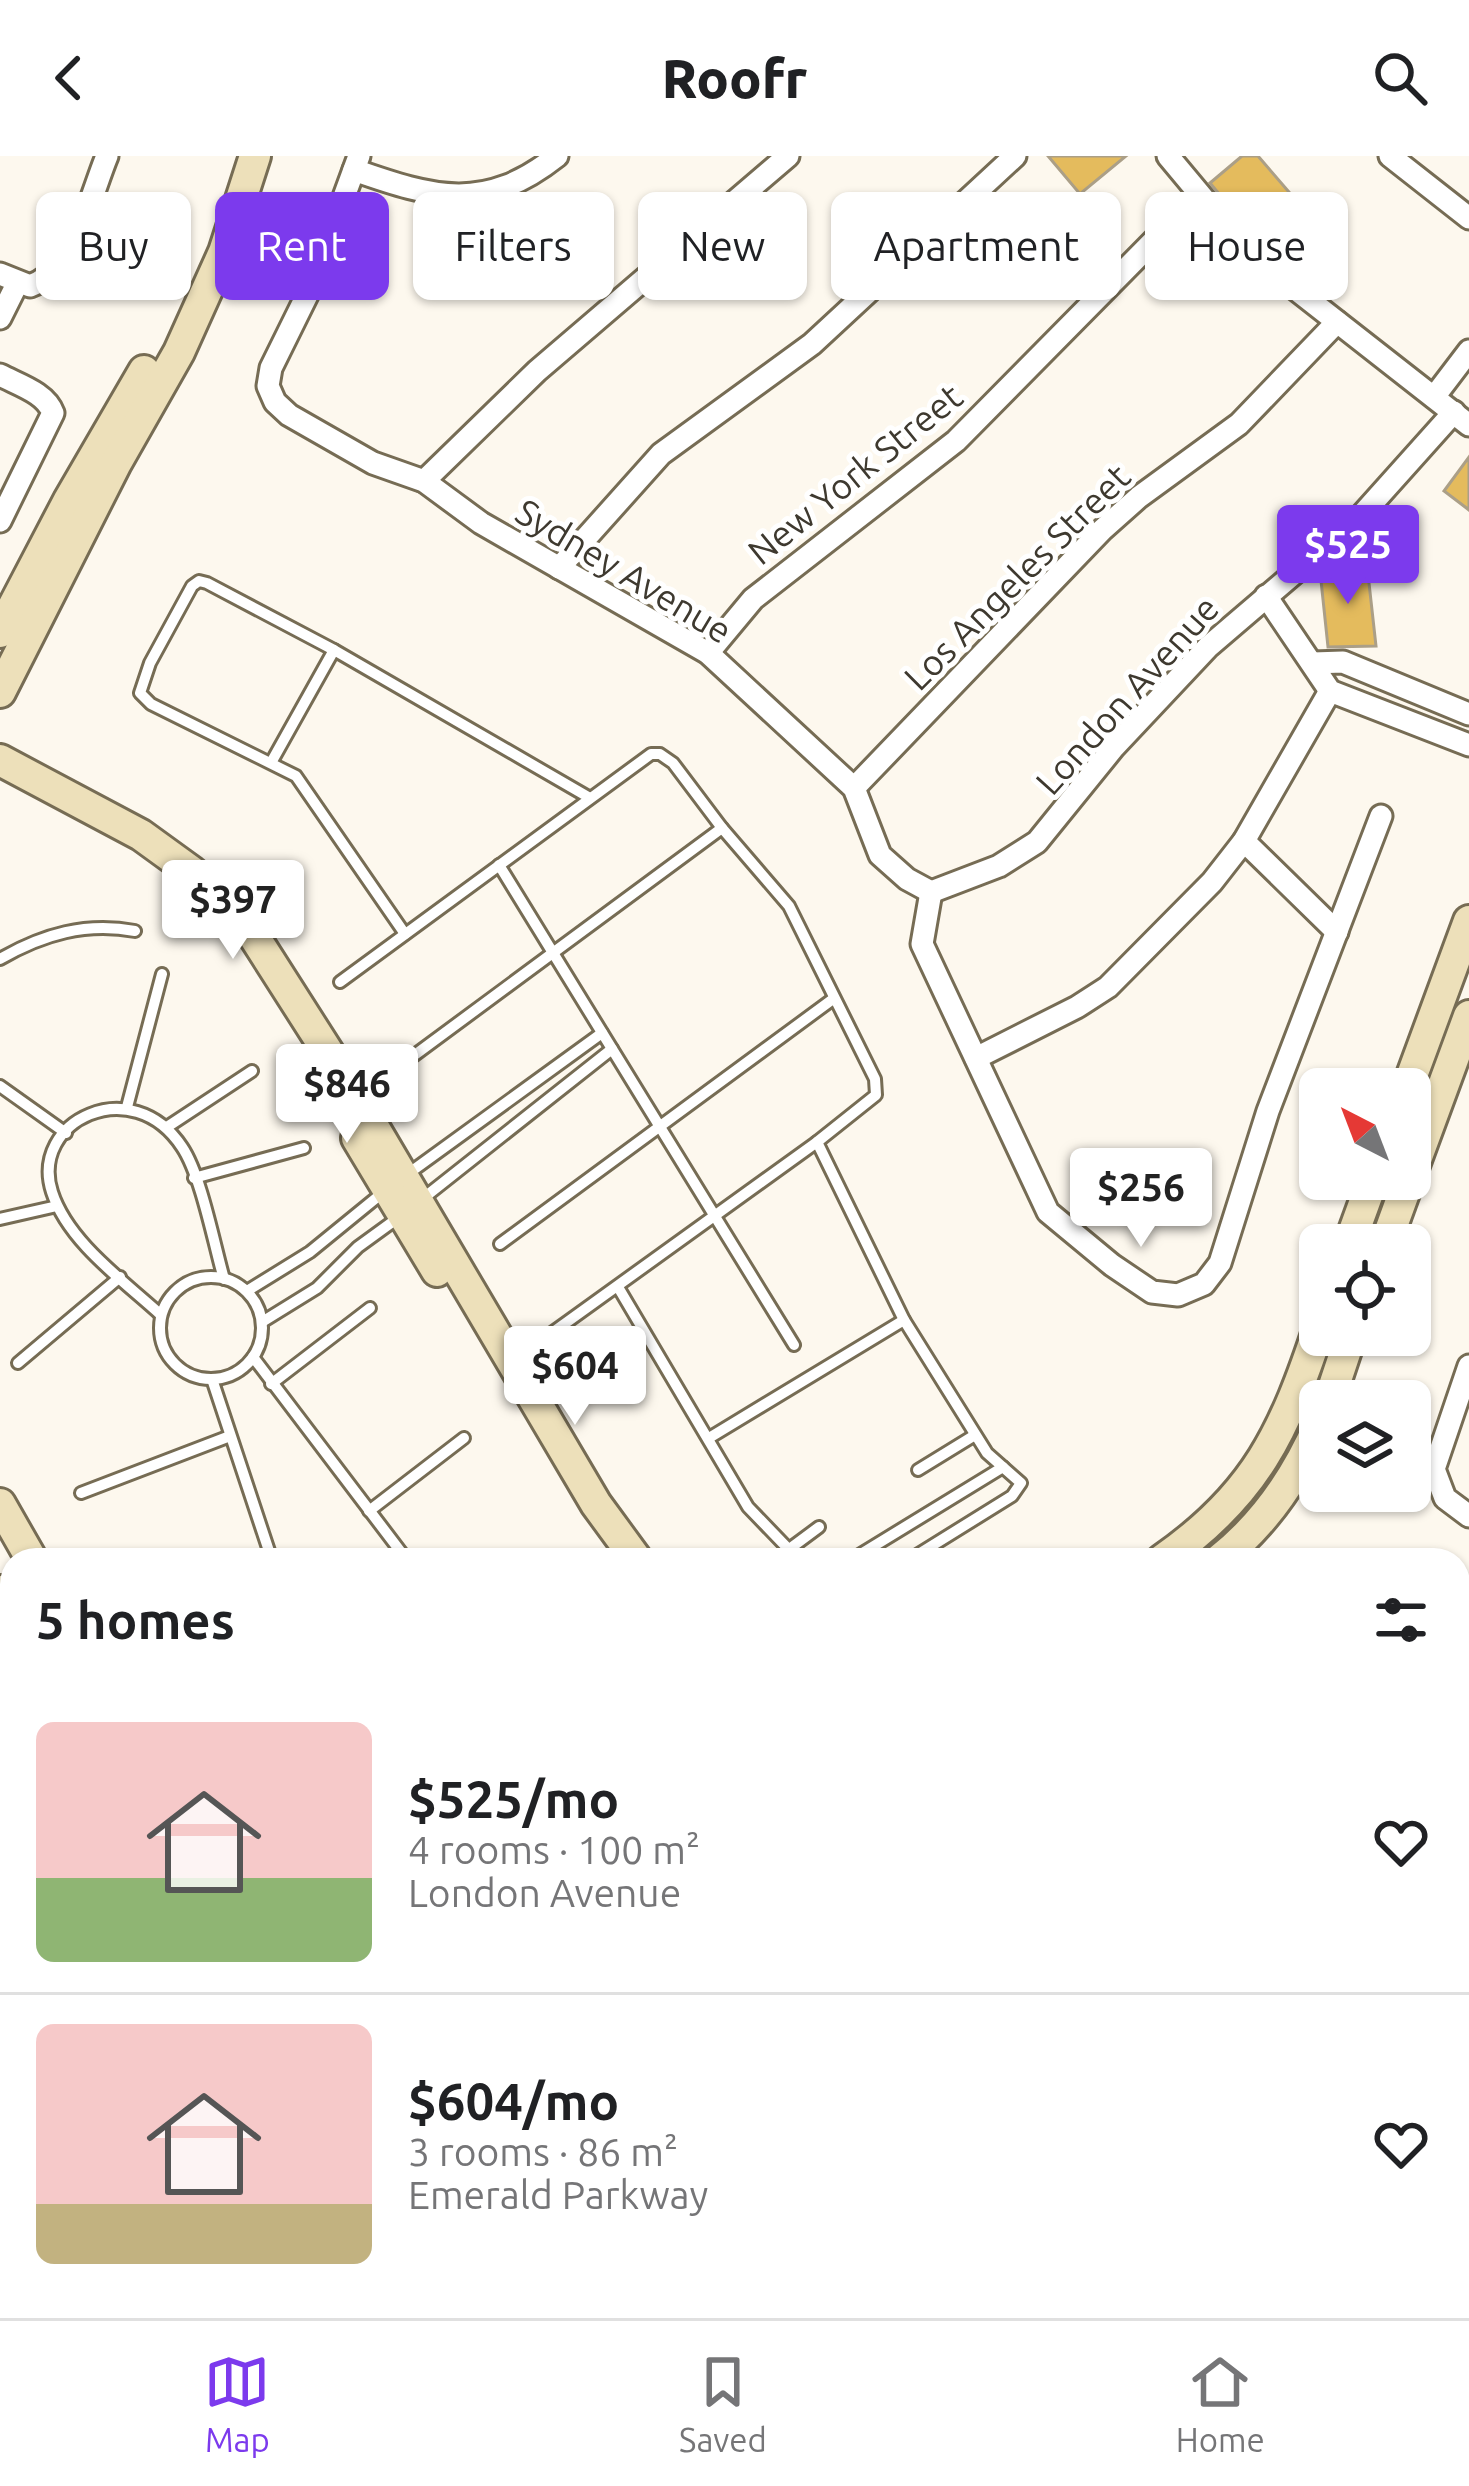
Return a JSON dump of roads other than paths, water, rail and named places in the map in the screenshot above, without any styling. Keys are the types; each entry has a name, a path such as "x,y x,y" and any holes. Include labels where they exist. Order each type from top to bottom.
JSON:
{"street":[{"path":"0,318 9,279 30,286 53,273 74,238 107,156"},
{"path":"242,192 255,156"},
{"path":"356,163 415,191 457,196 504,189 557,156"},
{"path":"424,482 537,371 788,156"},
{"path":"559,568 662,454 812,344 1015,156"},
{"path":"1168,156 1195,192"},
{"path":"1390,156 1469,218"},
{"name":"Sydney Avenue","path":"356,163 310,286 271,368 268,386 275,402 289,415 373,463 424,482 481,523 708,653 854,788 880,855 931,892"},
{"name":"New York Street","path":"708,653 752,599 956,441 1145,250"},
{"path":"0,632 77,485 215,254"},
{"path":"0,692 178,352 215,272"},
{"path":"1309,300 1461,418"},
{"name":"Los Angeles Street","path":"854,788 1102,530 1160,480 1239,424 1337,322"},
{"path":"1434,397 1469,351"},
{"path":"0,375 40,396 53,413 0,521"},
{"name":"London Avenue","path":"931,892 999,866 1037,842 1122,738 1221,634 1360,517 1461,418"},
{"path":"1266,596 1330,691 1469,745"},
{"path":"1313,663 1343,662 1469,714"},
{"path":"976,1058 1108,987 1212,882 1244,841 1330,691"},
{"path":"0,760 141,835 230,907 279,972 402,1196 614,1548"},
{"path":"0,782 172,869 229,923 596,1504 629,1548"},
{"path":"931,892 922,944 1041,1199 1057,1221 1152,1292 1191,1291 1213,1275 1220,1263 1268,1111 1381,816"},
{"path":"1244,841 1337,932"},
{"path":"1415,1068 1469,921"},
{"path":"1431,1119 1469,1016"},
{"path":"1177,1548 1225,1511 1252,1477 1274,1442 1309,1356"},
{"path":"1469,1366 1434,1469 1445,1498 1469,1516"},
{"path":"1232,1548 1263,1519 1299,1464"},
{"path":"0,1504 25,1548"}],"lane":[{"path":"405,934 305,785 272,761 151,704 140,693 139,686 186,593 199,581 334,650 590,798"},
{"path":"272,761 334,650"},
{"path":"340,982 638,762 660,754 673,763 789,906 877,1088 871,1101 549,1335"},
{"path":"394,1071 722,828"},
{"path":"499,866 794,1345"},
{"path":"0,959 80,928 135,931"},
{"path":"127,1107 161,974"},
{"path":"500,1244 833,999"},
{"path":"262,1322 317,1288 402,1196 602,1033"},
{"path":"247,1291 402,1196 612,1049"},
{"path":"167,1127 252,1071"},
{"path":"0,1086 66,1133"},
{"path":"161,1316 85,1243 57,1206 48,1167 52,1152 80,1119 94,1111 127,1107 167,1127 186,1151 224,1279"},
{"path":"817,1142 904,1319 992,1459 1019,1479 1018,1492 929,1548"},
{"path":"194,1178 304,1148"},
{"path":"0,1219 57,1206"},
{"path":"17,1363 120,1277"},
{"path":"197,1279 224,1279 247,1291 257,1305 262,1338 253,1357 232,1375 212,1379 185,1373 172,1362 160,1333 161,1316 181,1286 197,1279"},
{"path":"618,1287 748,1508 786,1548"},
{"path":"271,1384 370,1307"},
{"path":"709,1438 904,1319"},
{"path":"253,1357 398,1548"},
{"path":"212,1379 268,1548"},
{"path":"918,1470 975,1435"},
{"path":"81,1493 230,1436"},
{"path":"370,1511 464,1438"},
{"path":"871,1548 1003,1467"},
{"path":"791,1548 819,1527"}]}
